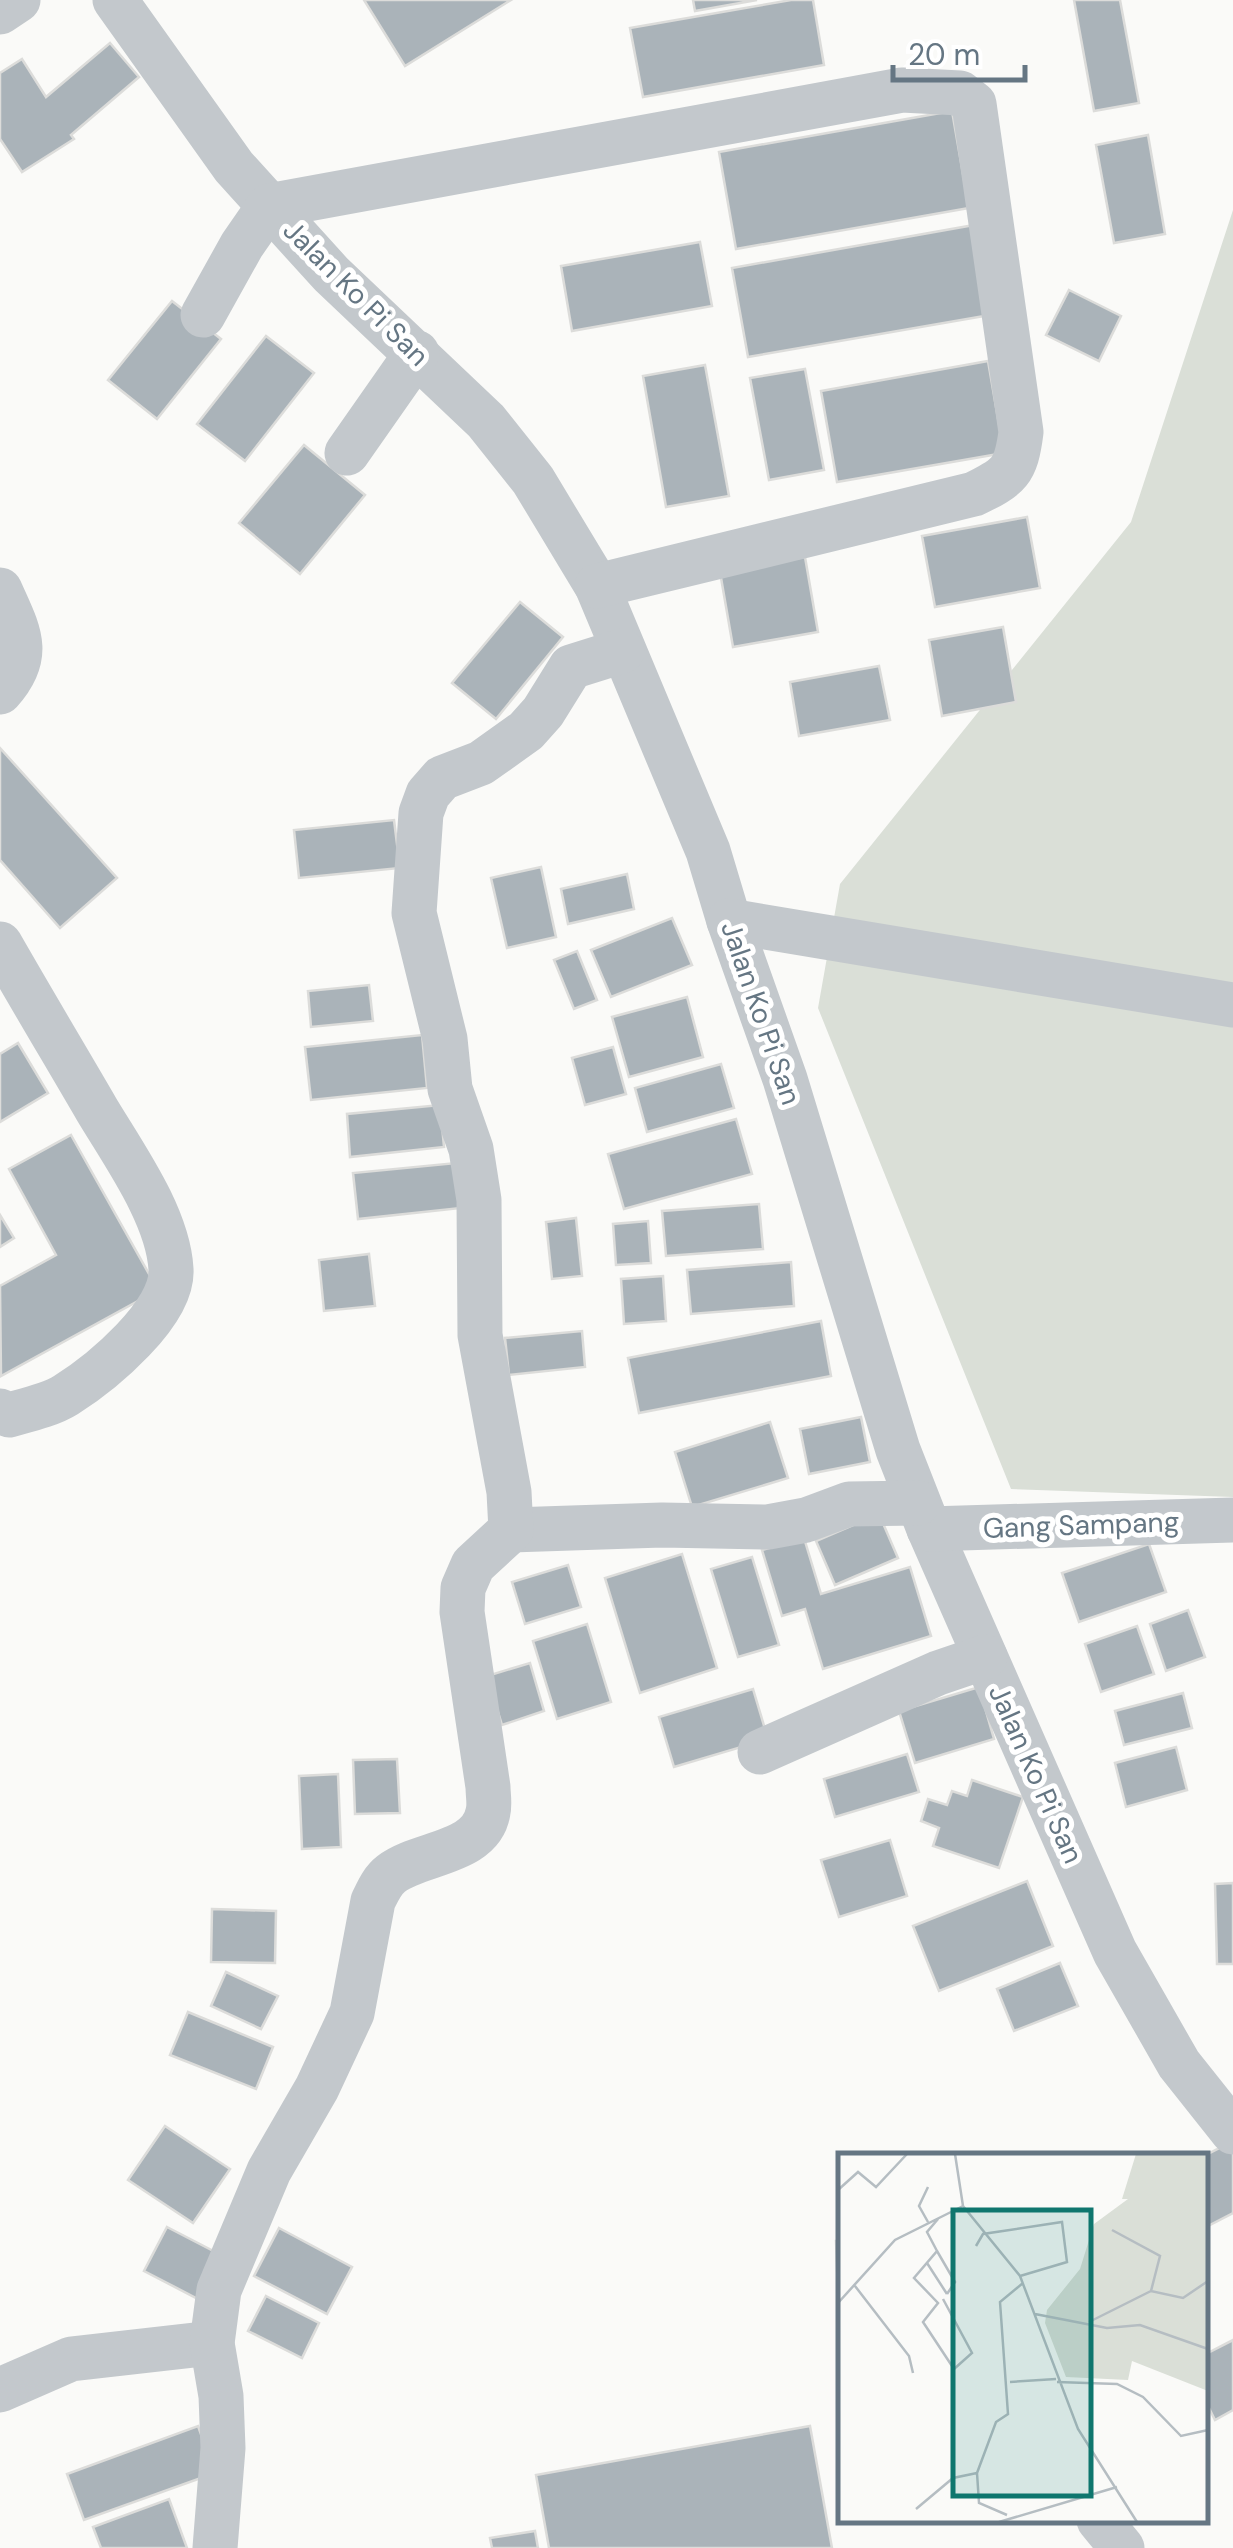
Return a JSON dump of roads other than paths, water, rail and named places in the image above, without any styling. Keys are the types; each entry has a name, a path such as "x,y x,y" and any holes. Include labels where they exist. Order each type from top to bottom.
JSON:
{"street":[{"path":"0,12 18,0"},
{"name":"Jalan Ko Pi San","path":"115,0 197,119 269,206 331,274 486,420 533,480 597,586 708,851 785,1079 898,1450 924,1516 1116,1952 1180,2064 1233,2132"},
{"path":"202,315 269,206 902,90 960,94 974,104 1020,432 1017,462 1003,480 974,494 597,586"},
{"path":"346,454 417,353"},
{"path":"0,590 22,640 15,675 0,692"},
{"path":"215,2548 223,2448 221,2396 212,2343 220,2290 269,2171 317,2088 352,2013 373,1900 381,1884 392,1873 421,1858 478,1834 488,1814 488,1788 462,1612 464,1588 473,1565 510,1530 509,1492 480,1335 479,1200 471,1149 450,1089 445,1039 414,914 421,813 428,794 442,778 481,763 526,731 543,712 571,666 622,651"},
{"path":"729,921 1228,994"},
{"path":"0,944 131,1167 165,1235 172,1272 166,1298 130,1343 96,1372 64,1397 8,1415 0,1411"},
{"name":"Gang Sampang","path":"510,1530 662,1524 768,1528 806,1520 849,1504 924,1516 1233,1520"},
{"path":"760,1752 938,1673 984,1657"},
{"path":"0,2390 71,2359 212,2343"},
{"path":"1101,2523 1122,2548"}]}
